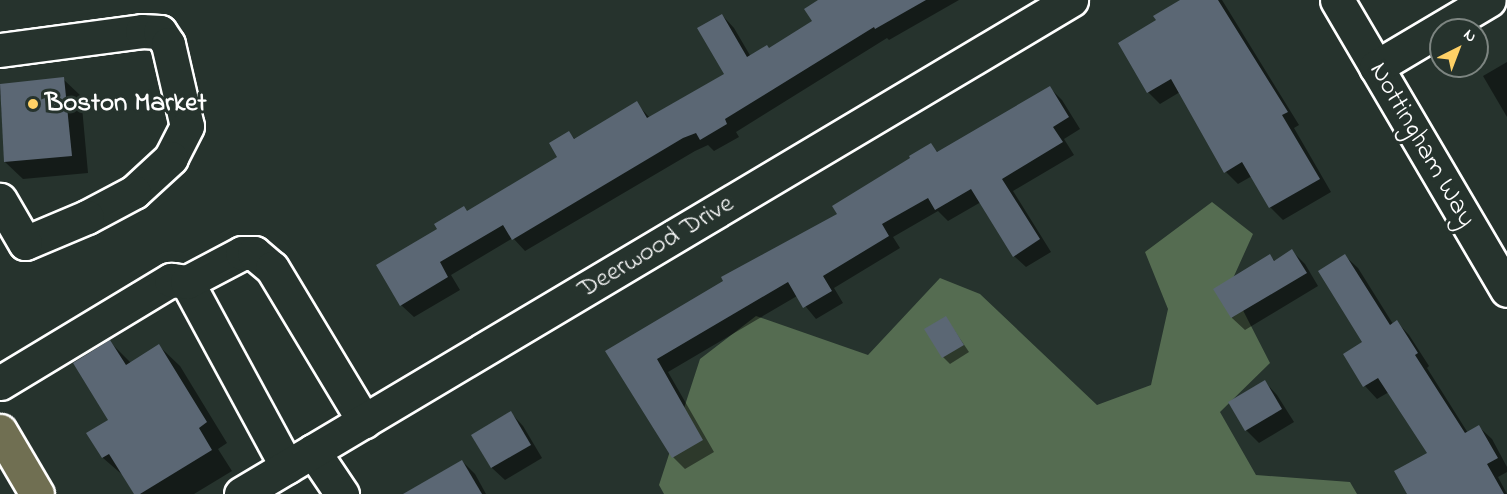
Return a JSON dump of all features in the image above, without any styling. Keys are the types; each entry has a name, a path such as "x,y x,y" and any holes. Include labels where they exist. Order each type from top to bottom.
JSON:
{"main road":[{"path":"0,431 37,494"}],"street":[{"name":"Deerwood Drive","path":"241,494 1071,0"},
{"name":"Nottingham Way","path":"1337,0 1507,290"},
{"path":"1376,67 1489,0"},
{"path":"0,50 142,31 160,32 168,44 187,126 171,158 134,192 87,218 25,243 0,200"},
{"path":"0,384 171,280 187,282 242,253 254,253 272,268 364,421"},
{"path":"187,282 300,459 342,494"}],"green space":[{"path":"1212,202 1253,234 1230,285 1270,363 1220,412 1256,475 1350,482 1357,494 664,494 659,485 700,359 756,316 868,355 940,278 980,294 1097,405 1151,385 1168,309 1145,252"}],"building":[{"path":"818,0 926,0 875,29 874,27 725,119 727,124 700,140 696,133 683,138 512,240 503,225 440,262 448,277 400,306 376,265 437,229 434,224 464,206 467,211 557,157 549,143 569,131 574,139 637,101 647,118 724,74 697,28 722,14 747,57 767,45 769,48 812,21 804,9"},
{"path":"1180,0 1218,0 1288,112 1282,115 1320,179 1269,208 1242,162 1224,173 1171,79 1147,93 1118,43 1156,20 1153,16"},
{"name":"Boston Market","path":"64,77 72,156 4,162 0,84"},
{"path":"1050,86 1069,117 1053,127 1063,142 1002,179 1040,239 1013,257 971,189 935,210 928,198 882,224 889,236 823,276 832,291 803,308 788,282 657,359 703,440 672,458 605,351 723,281 721,277 837,214 832,206 910,158 909,156 931,143 937,152"},
{"path":"1292,249 1307,273 1231,318 1213,289 1270,254 1274,261"},
{"path":"1345,254 1390,325 1397,320 1418,353 1415,355 1465,433 1479,425 1498,458 1487,464 1504,494 1407,494 1394,471 1427,453 1378,378 1363,387 1343,354 1362,342 1318,271"},
{"path":"946,316 964,345 942,358 924,329"},
{"path":"110,340 126,365 159,344 207,422 199,428 212,450 140,494 134,494 109,454 102,458 86,433 108,420 73,363"},
{"path":"1265,380 1282,409 1245,431 1228,402"},
{"path":"511,411 531,445 491,468 471,435"},
{"path":"462,460 482,494 403,494"}],"place":[{"name":"Boston Market","path":"33,104"}]}
